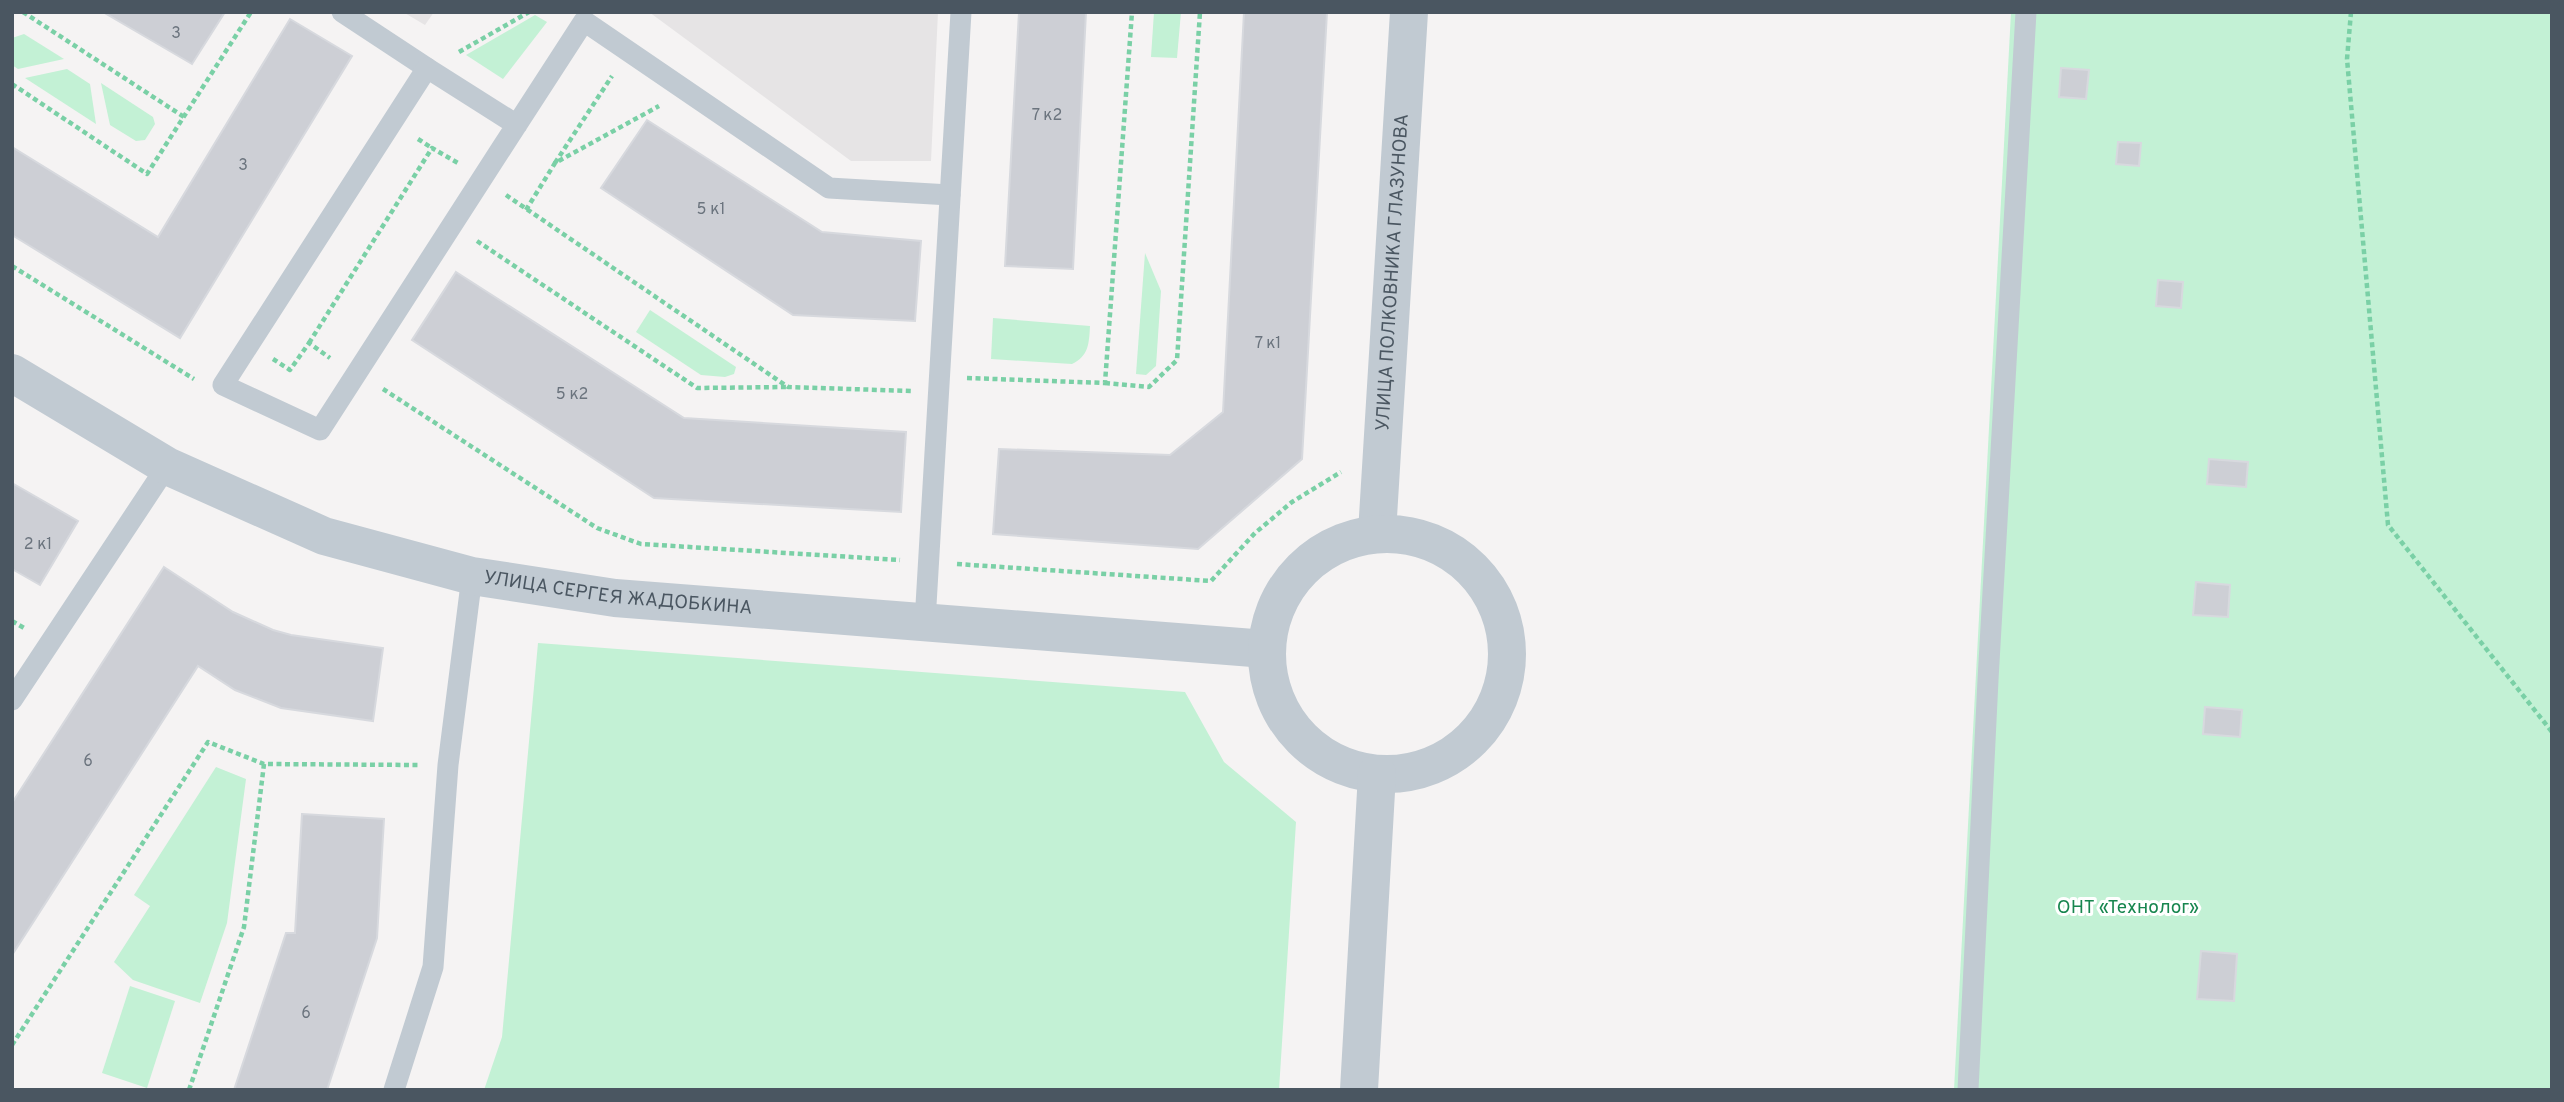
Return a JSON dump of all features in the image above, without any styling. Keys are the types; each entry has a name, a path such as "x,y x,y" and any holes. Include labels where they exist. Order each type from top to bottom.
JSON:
{"street":[{"name":"УЛИЦА ПОЛКОВНИКА ГЛАЗУНОВА","path":"1377,533 1409,12"},
{"name":"УЛИЦА СЕРГЕЯ ЖАДОБКИНА","path":"12,373 167,466 324,536 472,576 615,598 1266,649"},
{"path":"1377,533 1406,534 1434,542 1460,557 1481,577 1496,602 1506,629 1508,659 1503,687 1496,705 1474,738 1452,756 1426,768 1397,774 1368,773 1340,765 1315,751 1294,730 1278,706 1269,678 1266,649 1271,620 1278,602 1299,570 1322,551 1348,539 1377,533"},
{"path":"1359,1090 1377,774"}],"lane":[{"path":"342,12 517,125"},
{"path":"925,622 961,12"},
{"path":"1968,1090 2026,12"},
{"path":"427,68 223,385 320,430 584,21 829,188 950,195"},
{"path":"12,700 167,466"},
{"path":"394,1090 433,967 448,765 472,576"}],"path":[{"path":"23,12 184,117"},
{"path":"12,84 147,174 251,12"},
{"path":"1105,383 1132,12"},
{"path":"963,378 1149,387 1177,360 1200,12"},
{"path":"2351,12 2347,59 2388,525 2552,732"},
{"path":"526,209 628,51"},
{"path":"555,163 669,101"},
{"path":"244,352 260,360 267,355 290,370 432,148 460,164 473,145 503,146"},
{"path":"500,190 788,387"},
{"path":"470,237 696,388 788,387 915,391"},
{"path":"12,266 196,380 202,369"},
{"path":"309,343 335,360"},
{"path":"376,384 597,528 641,544 1211,580 1255,533 1292,502 1346,468"},
{"path":"12,1045 208,742 264,764 448,765"},
{"path":"190,1090 244,926 264,764"}],"shaded area":[{"path":"403,12 434,12 425,25"},
{"path":"649,12 938,12 931,161 851,161"}],"green space":[{"path":"1154,12 1181,12 1177,58 1151,57"},
{"name":"ОНТ «Технолог»","path":"2011,12 2552,12 2552,1090 1954,1090"},
{"path":"535,15 547,22 503,79 466,55"},
{"path":"24,34 64,59 18,69 12,65 12,38"},
{"path":"67,69 90,84 96,124 25,78"},
{"path":"101,83 153,117 155,124 145,140 136,141 110,125"},
{"path":"1145,253 1161,291 1156,366 1146,375 1136,374"},
{"path":"650,310 736,367 734,374 725,377 701,375 636,332"},
{"path":"993,318 1090,326 1087,348 1082,357 1072,364 991,359"},
{"path":"538,643 1185,692 1224,762 1296,822 1279,1090 484,1090 502,1037"},
{"path":"216,767 246,779 227,923 200,1003 133,980 114,962 150,906 134,895"},
{"path":"130,986 175,1001 147,1088 102,1073"}],"building":[{"path":"103,12 225,12 192,64"},
{"path":"1019,12 1086,12 1073,269 1005,266"},
{"path":"1244,12 1327,12 1302,459 1198,549 993,534 999,449 1170,455 1223,412"},
{"path":"290,19 352,56 180,338 12,235 12,147 158,237"},
{"path":"2061,68 2089,70 2086,99 2059,97"},
{"path":"647,120 822,232 921,241 915,321 793,315 601,188"},
{"path":"2118,142 2141,143 2139,166 2116,164"},
{"path":"456,272 684,418 906,432 901,512 654,498 412,340"},
{"path":"2158,280 2183,282 2181,308 2156,306"},
{"path":"2209,459 2248,462 2246,487 2207,484"},
{"path":"12,483 78,521 40,585 12,569"},
{"path":"164,567 233,612 273,630 383,648 373,721 281,708 235,690 198,666 12,955 12,803"},
{"path":"2196,582 2230,585 2228,617 2193,615"},
{"path":"2205,707 2242,710 2240,737 2203,734"},
{"path":"302,814 384,819 377,938 327,1090 234,1090 286,933 295,933"},
{"path":"2201,951 2237,954 2234,1001 2197,999"}]}
